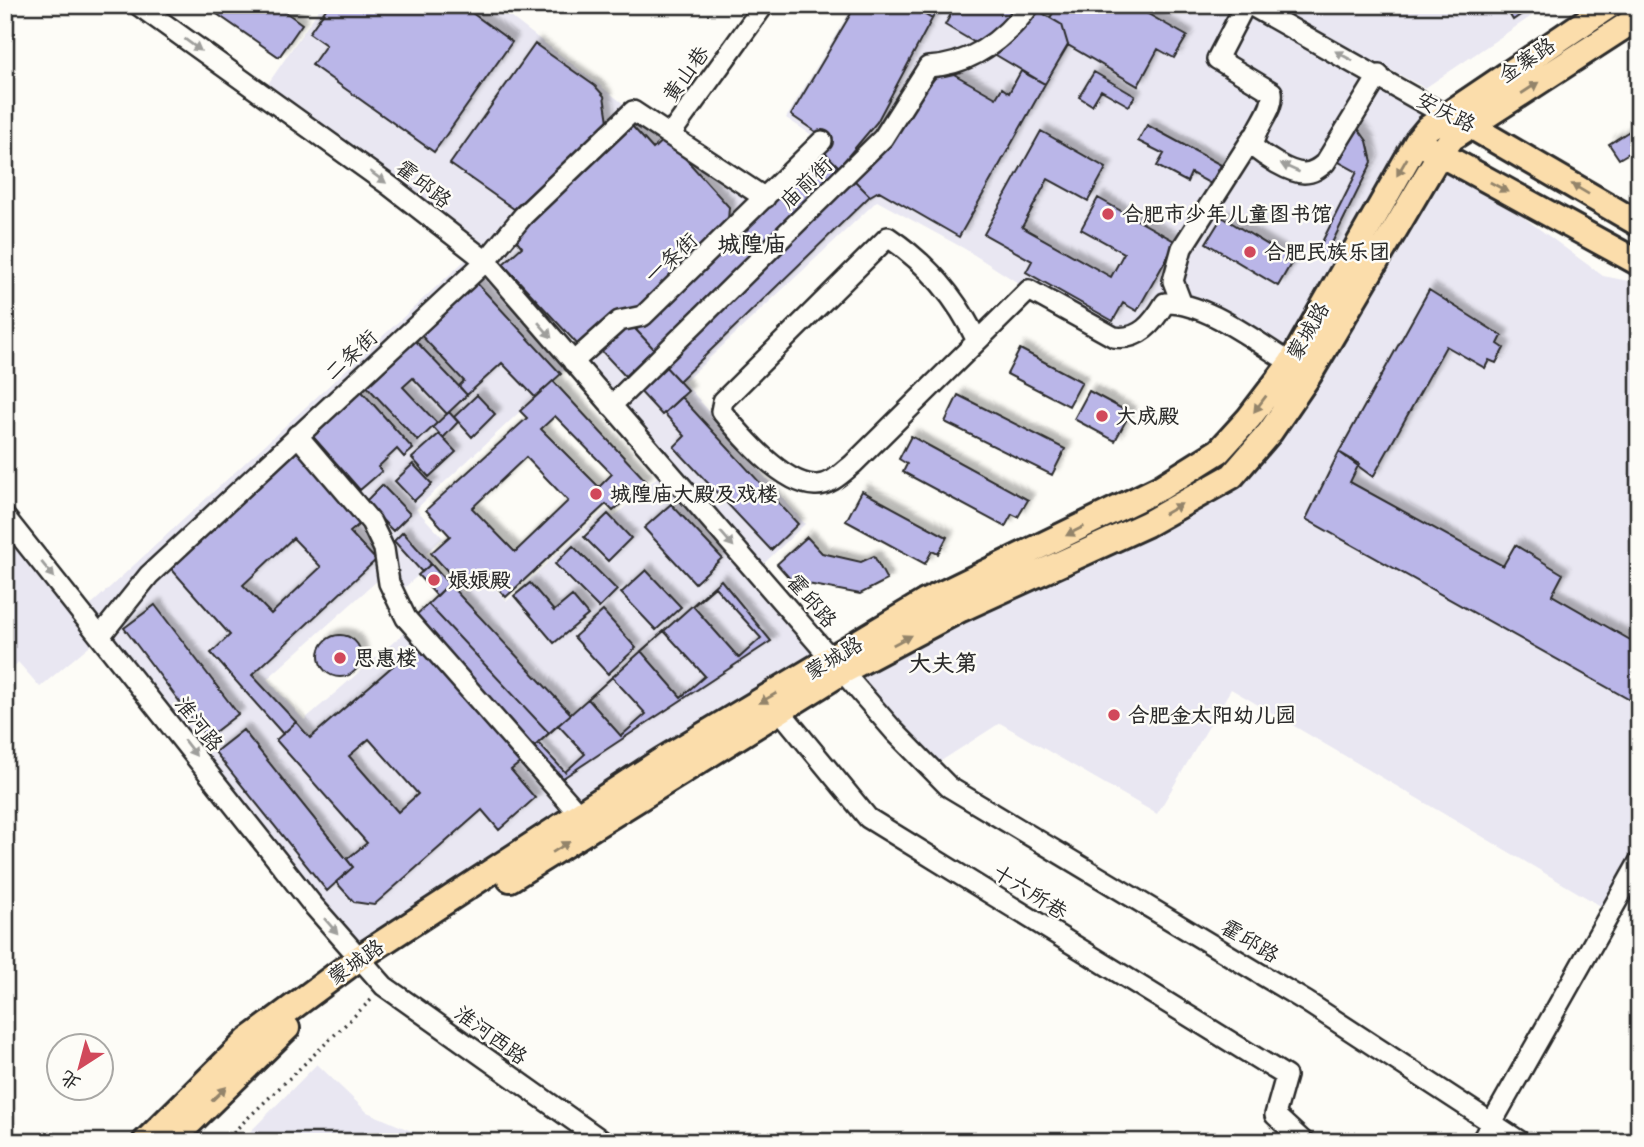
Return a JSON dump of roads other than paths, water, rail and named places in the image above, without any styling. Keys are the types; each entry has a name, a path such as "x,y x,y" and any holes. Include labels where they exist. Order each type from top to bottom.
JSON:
{"main road":[{"name":"金寨路","path":"1445,116 1610,5"},
{"name":"金寨路","path":"1439,155 1452,138 1639,17"},
{"name":"安庆路","path":"1445,116 1473,125 1639,224"},
{"name":"蒙城路","path":"170,1142 291,1025 441,922 780,711 925,602 1020,558 1190,471 1219,451 1249,418 1291,363 1418,141 1445,116"},
{"name":"安庆路","path":"1418,141 1439,155 1639,263"},
{"name":"蒙城路","path":"145,1142 247,1041 371,971 579,814 662,760 837,666 1147,524 1232,476 1270,432 1309,375 1439,155"}],"street":[{"name":"霍邱路","path":"138,5 390,186 486,261 894,731 949,787 1307,1002 1521,1142"},
{"name":"黄山巷","path":"670,135 764,5"},
{"name":"庙前街","path":"611,406 883,138 928,67 947,66 985,50 1016,24 1030,5"},
{"path":"1181,302 1173,281 1182,248 1253,137 1273,99 1272,92 1217,59 1245,5"},
{"name":"安庆路","path":"1250,5 1379,75 1445,116"},
{"path":"1253,137 1253,147 1281,164 1303,173 1315,171 1325,163 1379,75"},
{"name":"二条街","path":"101,635 149,575 486,261 523,216 633,111 670,135"},
{"path":"670,135 765,198"},
{"name":"一条街","path":"573,362 619,321 643,316 822,141"},
{"path":"978,341 961,307 937,279 888,237 723,401 721,411 741,436 789,478 815,485 830,482 853,464 978,341 1028,290 1088,324 1114,337 1126,339 1135,337 1146,328 1166,303 1181,302 1199,309 1291,363"},
{"path":"298,435 371,522 384,549 389,583 406,618 579,814"},
{"name":"淮河路","path":"8,526 101,635 312,904 371,971"},
{"name":"十六所巷","path":"780,711 868,818 1286,1076 1275,1115 1304,1142"},
{"path":"1481,1142 1639,862"},
{"name":"淮河西路","path":"371,971 604,1142"}],"place":[{"name":"合肥市少年儿童图书馆","path":"1108,214"},
{"name":"合肥民族乐团","path":"1250,252"},
{"name":"大成殿","path":"1102,416"},
{"name":"城隍庙大殿及戏楼","path":"596,494"},
{"name":"娘娘殿","path":"434,580"},
{"name":"思惠楼","path":"340,658"},
{"name":"合肥金太阳幼儿园","path":"1114,715"}],"district":[{"name":"城隍庙","path":"752,244"},
{"name":"大夫第","path":"943,663"}]}
